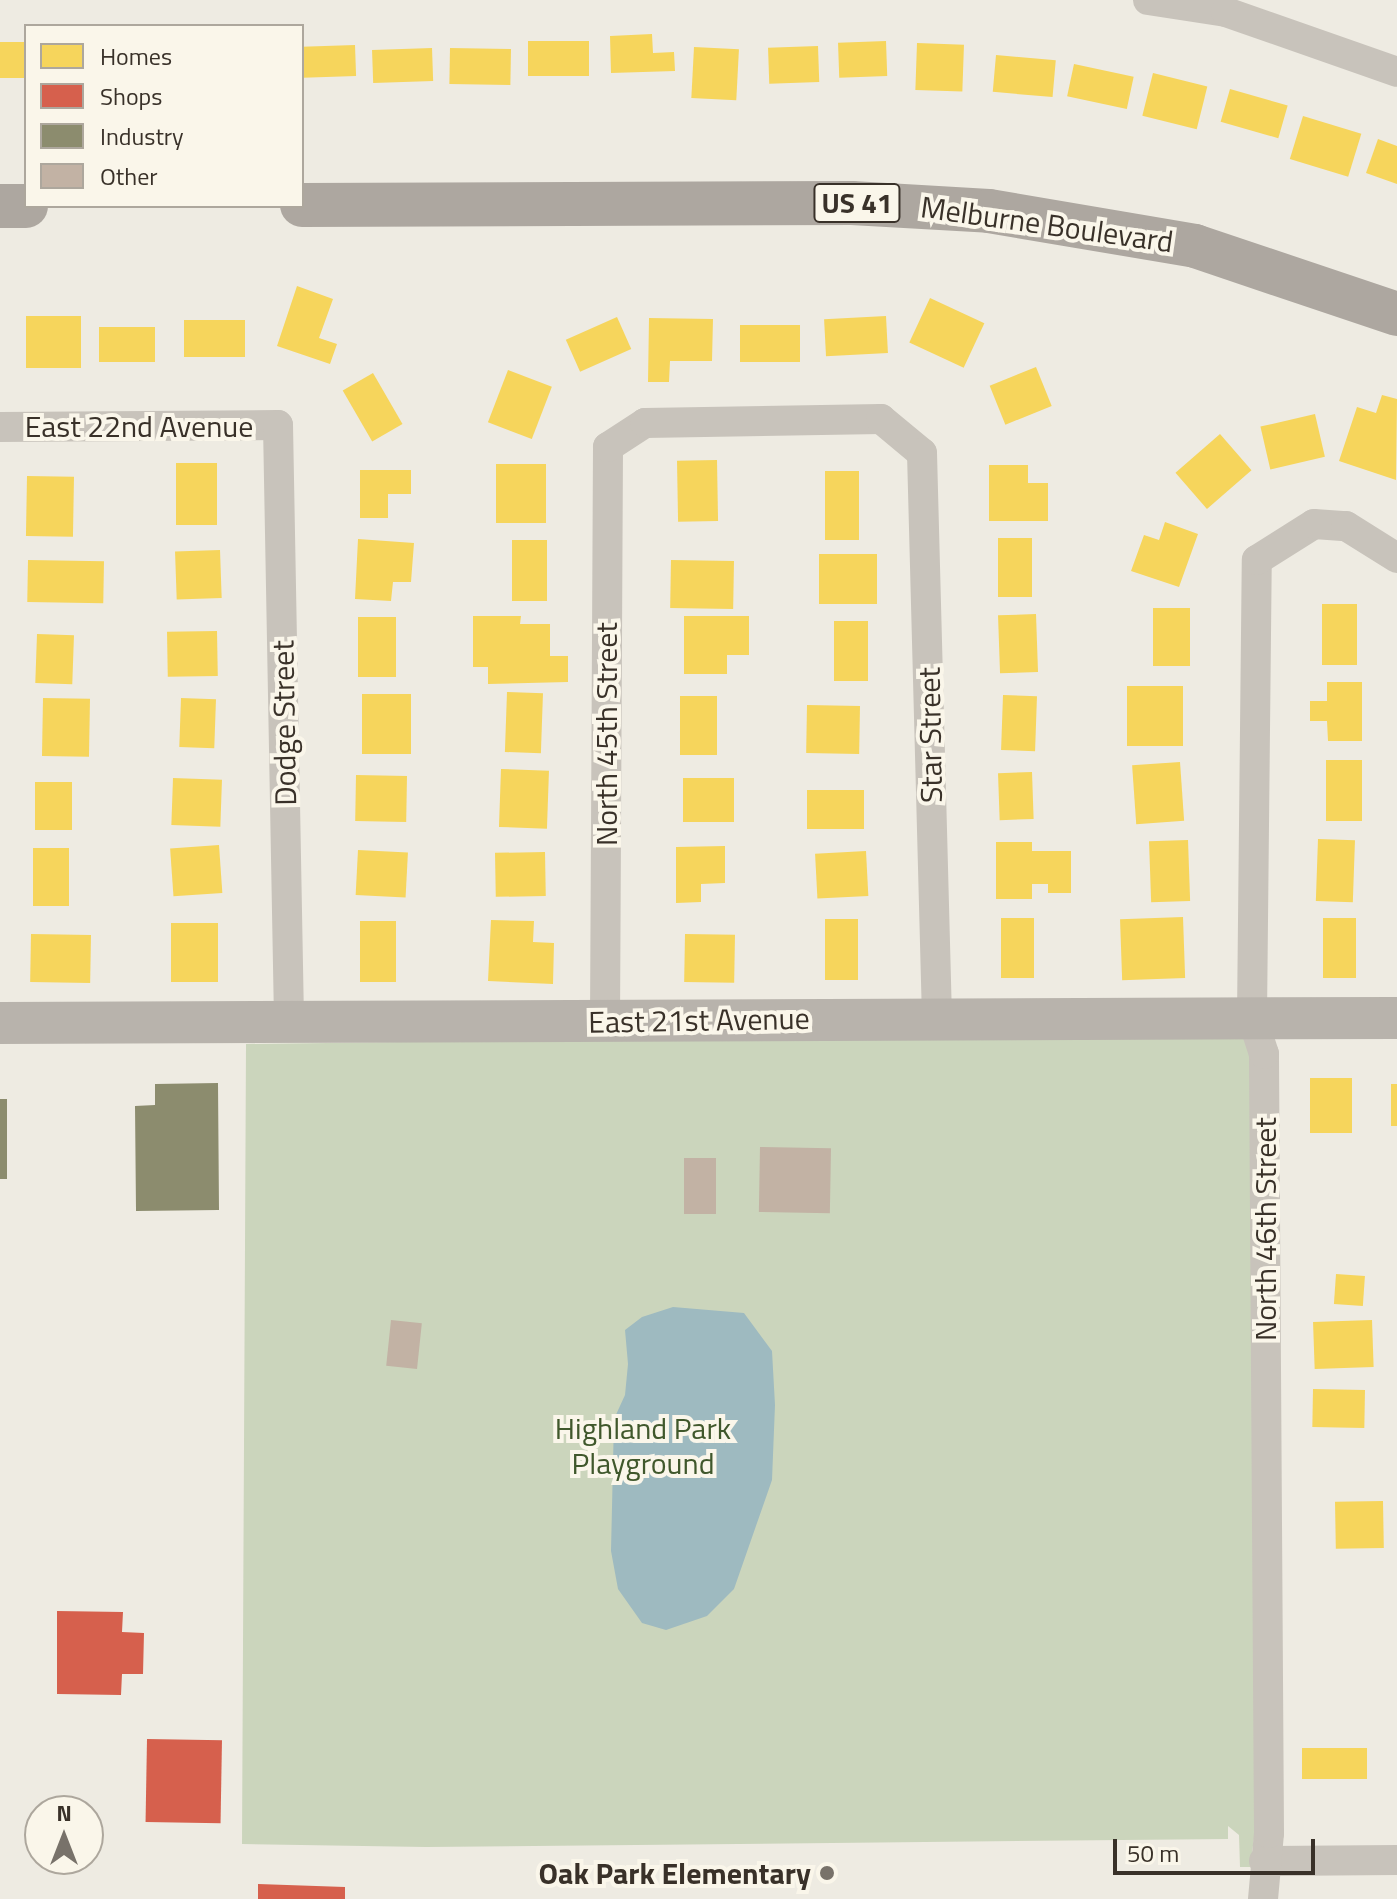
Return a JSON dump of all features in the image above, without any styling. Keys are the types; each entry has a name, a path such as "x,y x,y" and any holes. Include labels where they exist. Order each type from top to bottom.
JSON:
{"main road":[{"name":"Melburne Boulevard","path":"304,205 852,203 989,211 1195,246 1397,314"},
{"path":"0,206 24,206"}],"street":[{"path":"1148,0 1226,6 1397,72"},
{"name":"North 45th Street","path":"605,1021 608,447 645,423 881,419 922,453"},
{"name":"East 22nd Avenue","path":"0,427 278,425"},
{"name":"Dodge Street","path":"278,425 289,1022"},
{"name":"Star Street","path":"922,453 937,1017"},
{"name":"North 46th Street","path":"1263,1899 1264,1861 1269,1833 1264,1054 1252,1016 1257,560 1314,524 1346,526 1397,558"},
{"name":"East 21st Avenue","path":"0,1023 937,1017 1397,1018"},
{"path":"1264,1861 1397,1860"}],"green space":[{"name":"Highland Park Playground","path":"1242,1031 1250,1056 1255,1831 1250,1867 1240,1867 1239,1835 1228,1826 1228,1839 426,1847 242,1844 246,1044"}],"water":[{"path":"673,1307 744,1313 772,1351 775,1405 772,1480 734,1589 707,1616 666,1630 642,1623 618,1589 611,1551 614,1419 625,1395 628,1364 625,1330 642,1317"}],"building: Homes":[{"path":"652,34 653,53 674,52 675,71 611,73 610,36"},
{"path":"528,41 589,41 589,76 528,76"},
{"path":"886,41 887,76 839,78 838,43"},
{"path":"0,42 24,42 24,78 0,78"},
{"path":"917,43 964,45 962,92 915,90"},
{"path":"355,45 356,76 304,78 304,47"},
{"path":"818,46 819,82 769,84 768,48"},
{"path":"694,47 739,49 736,100 691,98"},
{"path":"432,48 433,81 373,83 372,50"},
{"path":"450,48 511,49 510,85 449,84"},
{"path":"996,55 1056,60 1053,97 993,92"},
{"path":"1074,64 1134,77 1127,109 1067,96"},
{"path":"1153,73 1207,87 1197,129 1142,116"},
{"path":"1230,89 1288,106 1278,138 1221,122"},
{"path":"1303,116 1361,134 1348,177 1290,159"},
{"path":"1378,139 1397,146 1397,184 1366,173"},
{"path":"297,286 333,299 319,338 337,344 330,364 277,346"},
{"path":"930,298 984,323 964,368 909,342"},
{"path":"26,316 81,316 81,368 26,368"},
{"path":"886,316 888,353 826,356 824,319"},
{"path":"617,317 631,349 580,372 566,340"},
{"path":"649,318 713,319 712,361 670,361 669,382 648,382"},
{"path":"184,320 245,320 245,357 184,357"},
{"path":"740,325 800,325 800,362 740,362"},
{"path":"99,327 155,327 155,362 99,362"},
{"path":"1036,367 1052,406 1005,425 990,386"},
{"path":"508,370 552,387 532,439 488,422"},
{"path":"373,373 403,424 372,442 343,391"},
{"path":"1382,395 1397,399 1396,480 1339,461 1357,407 1376,413"},
{"path":"1315,414 1325,457 1270,469 1260,427"},
{"path":"1220,434 1251,470 1207,509 1175,473"},
{"path":"717,460 718,521 678,522 677,461"},
{"path":"176,463 217,463 217,525 176,525"},
{"path":"496,464 546,464 546,523 496,523"},
{"path":"989,465 1028,465 1028,483 1048,483 1048,521 989,521"},
{"path":"360,470 411,470 411,494 388,494 388,518 360,518"},
{"path":"825,471 859,471 859,540 825,540"},
{"path":"27,476 74,477 73,537 26,536"},
{"path":"1165,522 1198,534 1179,587 1131,571 1144,535 1159,540"},
{"path":"998,538 1032,538 1032,597 998,597"},
{"path":"358,539 414,543 411,582 393,582 391,601 355,599"},
{"path":"512,540 547,540 547,601 512,601"},
{"path":"220,550 222,598 177,600 175,552"},
{"path":"819,554 877,554 877,604 819,604"},
{"path":"28,560 104,561 103,603 27,602"},
{"path":"671,560 734,561 733,609 670,608"},
{"path":"1322,604 1357,604 1357,665 1322,665"},
{"path":"1153,608 1190,608 1190,666 1153,666"},
{"path":"1036,614 1038,672 1000,673 998,615"},
{"path":"473,616 521,616 520,624 550,624 550,656 568,656 568,682 488,684 488,667 473,667"},
{"path":"684,616 749,616 749,655 727,655 727,674 684,674"},
{"path":"358,617 396,617 396,677 358,677"},
{"path":"834,621 868,621 868,681 834,681"},
{"path":"217,631 218,676 168,677 167,632"},
{"path":"37,634 74,635 72,684 35,683"},
{"path":"1327,682 1362,682 1362,741 1328,741 1327,721 1310,721 1310,701 1327,701"},
{"path":"1127,686 1183,686 1183,746 1127,746"},
{"path":"507,692 543,693 541,753 505,752"},
{"path":"362,694 411,694 411,754 362,754"},
{"path":"1003,695 1037,696 1035,751 1001,750"},
{"path":"680,696 717,696 717,755 680,755"},
{"path":"43,698 90,699 89,757 42,756"},
{"path":"181,698 216,699 214,748 179,747"},
{"path":"807,705 860,706 859,754 806,753"},
{"path":"1326,760 1362,760 1362,821 1326,821"},
{"path":"1180,762 1184,821 1136,824 1132,765"},
{"path":"501,769 549,771 547,829 499,827"},
{"path":"1032,772 1034,819 1000,820 998,773"},
{"path":"356,775 407,776 406,822 355,821"},
{"path":"173,778 222,780 220,827 171,825"},
{"path":"683,778 734,778 734,822 683,822"},
{"path":"35,782 72,782 72,830 35,830"},
{"path":"807,790 864,790 864,829 807,829"},
{"path":"1318,839 1355,840 1353,902 1316,901"},
{"path":"1188,840 1190,901 1151,902 1149,841"},
{"path":"996,842 1032,842 1032,851 1071,851 1071,893 1048,893 1048,884 1032,884 1032,899 996,899"},
{"path":"219,845 222,893 173,896 170,848"},
{"path":"725,846 725,883 701,884 701,902 676,903 676,847"},
{"path":"33,848 69,848 69,906 33,906"},
{"path":"358,850 408,853 406,898 356,895"},
{"path":"866,851 868,896 817,899 815,854"},
{"path":"545,852 546,896 496,897 495,853"},
{"path":"1183,917 1185,978 1122,980 1120,919"},
{"path":"1001,918 1034,918 1034,978 1001,978"},
{"path":"1323,918 1356,918 1356,978 1323,978"},
{"path":"825,919 858,919 858,980 825,980"},
{"path":"491,920 534,921 533,942 554,943 553,984 488,981"},
{"path":"360,921 396,921 396,982 360,982"},
{"path":"171,923 218,923 218,982 171,982"},
{"path":"31,934 91,935 90,983 30,982"},
{"path":"685,934 735,935 734,983 684,982"},
{"path":"1310,1078 1352,1078 1352,1133 1310,1133"},
{"path":"1391,1084 1397,1084 1397,1126 1391,1126"},
{"path":"1336,1274 1365,1276 1363,1306 1334,1304"},
{"path":"1372,1320 1374,1367 1315,1369 1313,1322"},
{"path":"1313,1389 1365,1390 1364,1428 1312,1427"},
{"path":"1383,1501 1384,1548 1336,1549 1335,1502"},
{"path":"1302,1748 1367,1748 1367,1779 1302,1779"}],"building: Shops":[{"path":"57,1611 123,1612 122,1632 144,1633 143,1674 122,1674 121,1695 57,1694"},
{"path":"147,1739 222,1740 221,1823 146,1822"},
{"path":"258,1884 345,1887 345,1899 258,1899"}],"building: Industry":[{"path":"218,1083 219,1210 136,1211 135,1106 155,1105 155,1084"},
{"path":"0,1099 7,1099 7,1179 0,1179"}],"building: Other":[{"path":"760,1147 831,1148 830,1213 759,1212"},
{"path":"684,1158 716,1158 716,1214 684,1214"},
{"path":"391,1320 422,1323 417,1369 386,1366"}],"place":[{"name":"Oak Park Elementary","path":"827,1873"}]}
